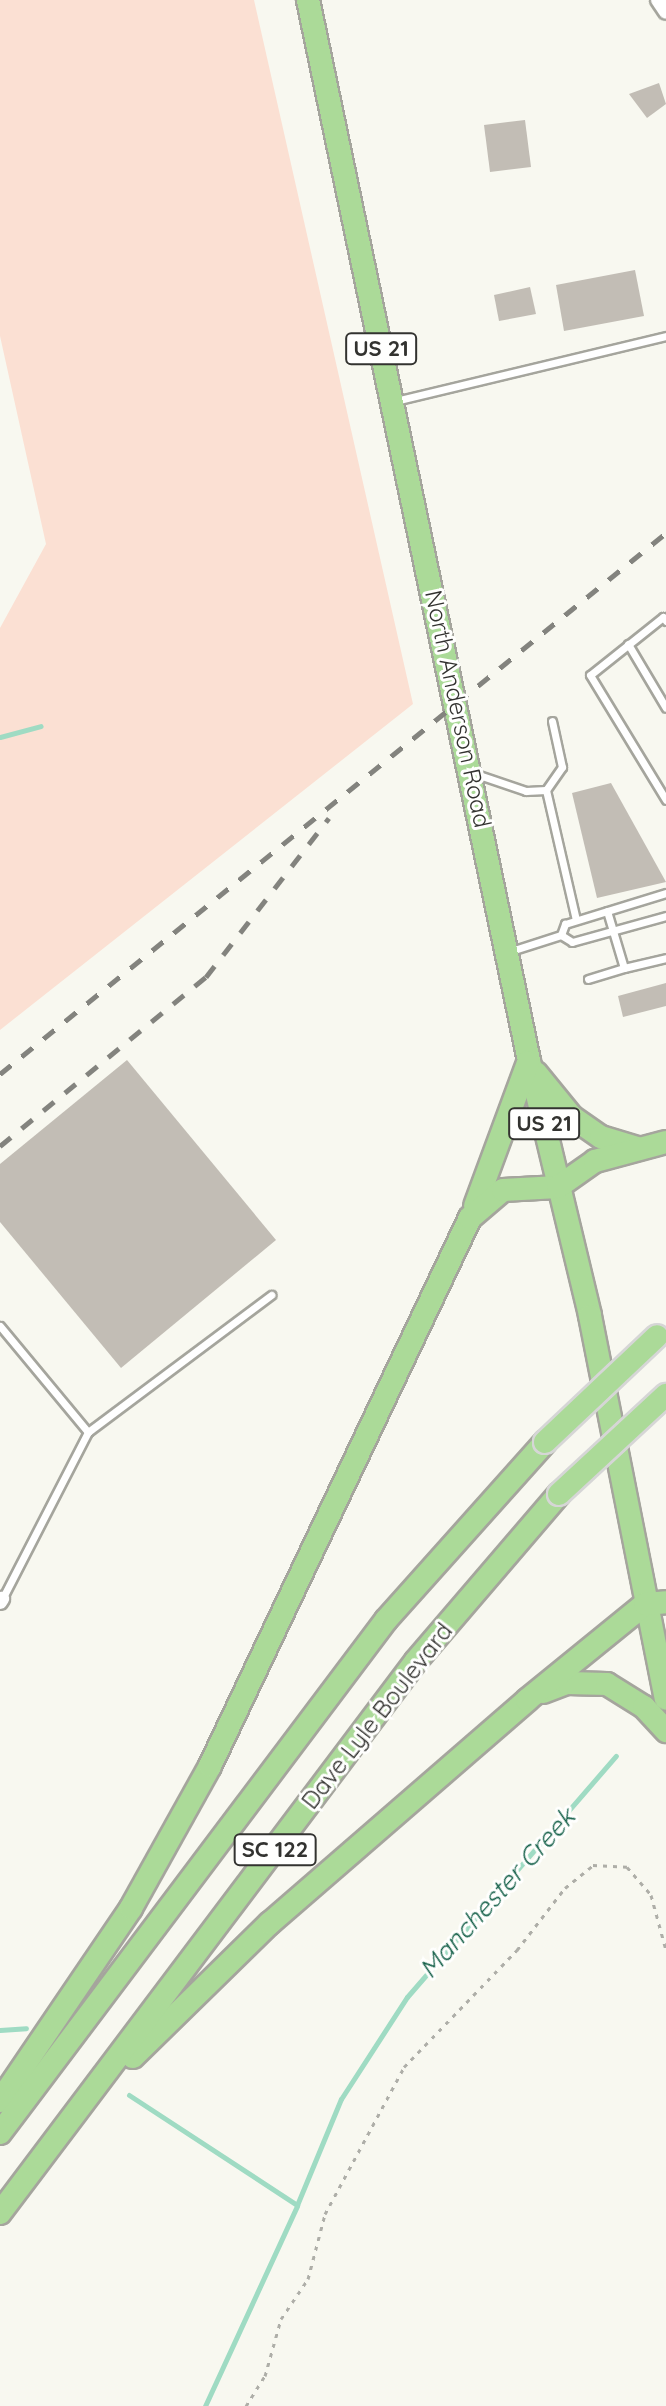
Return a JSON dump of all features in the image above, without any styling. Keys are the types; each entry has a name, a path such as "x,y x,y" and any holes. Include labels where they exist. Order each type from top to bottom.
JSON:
{"main road":[{"name":"North Anderson Road","path":"308,0 509,952 529,1061 655,1603"},
{"path":"529,1061 572,1117 601,1137 642,1150"},
{"path":"0,2101 131,1908 210,1766 470,1218 502,1147 529,1061"},
{"path":"470,1218 503,1190 558,1187 595,1161 666,1142"},
{"name":"Dave Lyle Boulevard","path":"0,2133 386,1620 545,1442 662,1332"},
{"name":"Dave Lyle Boulevard","path":"0,2213 416,1661 559,1494 666,1395"},
{"path":"70,2120 270,1923 527,1700 655,1603"},
{"name":"US 21","path":"655,1603 666,1699"},
{"path":"527,1700 567,1683 607,1684 644,1707 666,1731"}],"street":[{"path":"658,0 666,12"}],"lane":[{"path":"393,402 666,336"},
{"path":"665,619 590,675 666,800"},
{"path":"628,644 666,708"},
{"path":"552,721 562,767 546,790 576,920"},
{"path":"471,772 526,791 546,790"},
{"path":"561,935 565,924 666,893"},
{"path":"607,911 624,968"},
{"path":"561,935 572,942 666,916"},
{"path":"509,952 561,935"},
{"path":"588,979 666,958"},
{"path":"1,1600 88,1432 271,1295"},
{"path":"0,1326 88,1432"}],"path":[{"path":"246,2406 265,2376 281,2319 308,2279 325,2214 404,2067 517,1950 565,1888 593,1865 627,1867 651,1895 666,1950"}],"shaded area":[{"path":"0,0 254,0 413,704 0,1030 0,628 46,544 0,336"}],"building":[{"path":"659,83 666,104 647,118 629,94"},
{"path":"525,120 531,167 490,172 484,125"},
{"path":"635,270 644,316 564,331 556,285"},
{"path":"530,287 536,314 499,321 494,295"},
{"path":"611,783 666,882 597,898 572,793"},
{"path":"666,983 666,1006 623,1017 618,996"},
{"path":"127,1060 276,1240 121,1368 0,1222 0,1164"}],"waterway":[{"path":"0,737 41,726"},
{"name":"Manchester Creek","path":"129,2095 297,2205 341,2099 407,1997 616,1756"},
{"path":"0,2030 26,2028"},
{"name":"Manchester Creek","path":"205,2406 297,2206"}],"railway":[{"path":"0,1074 666,533"},
{"path":"0,1146 206,977 329,818"}]}
